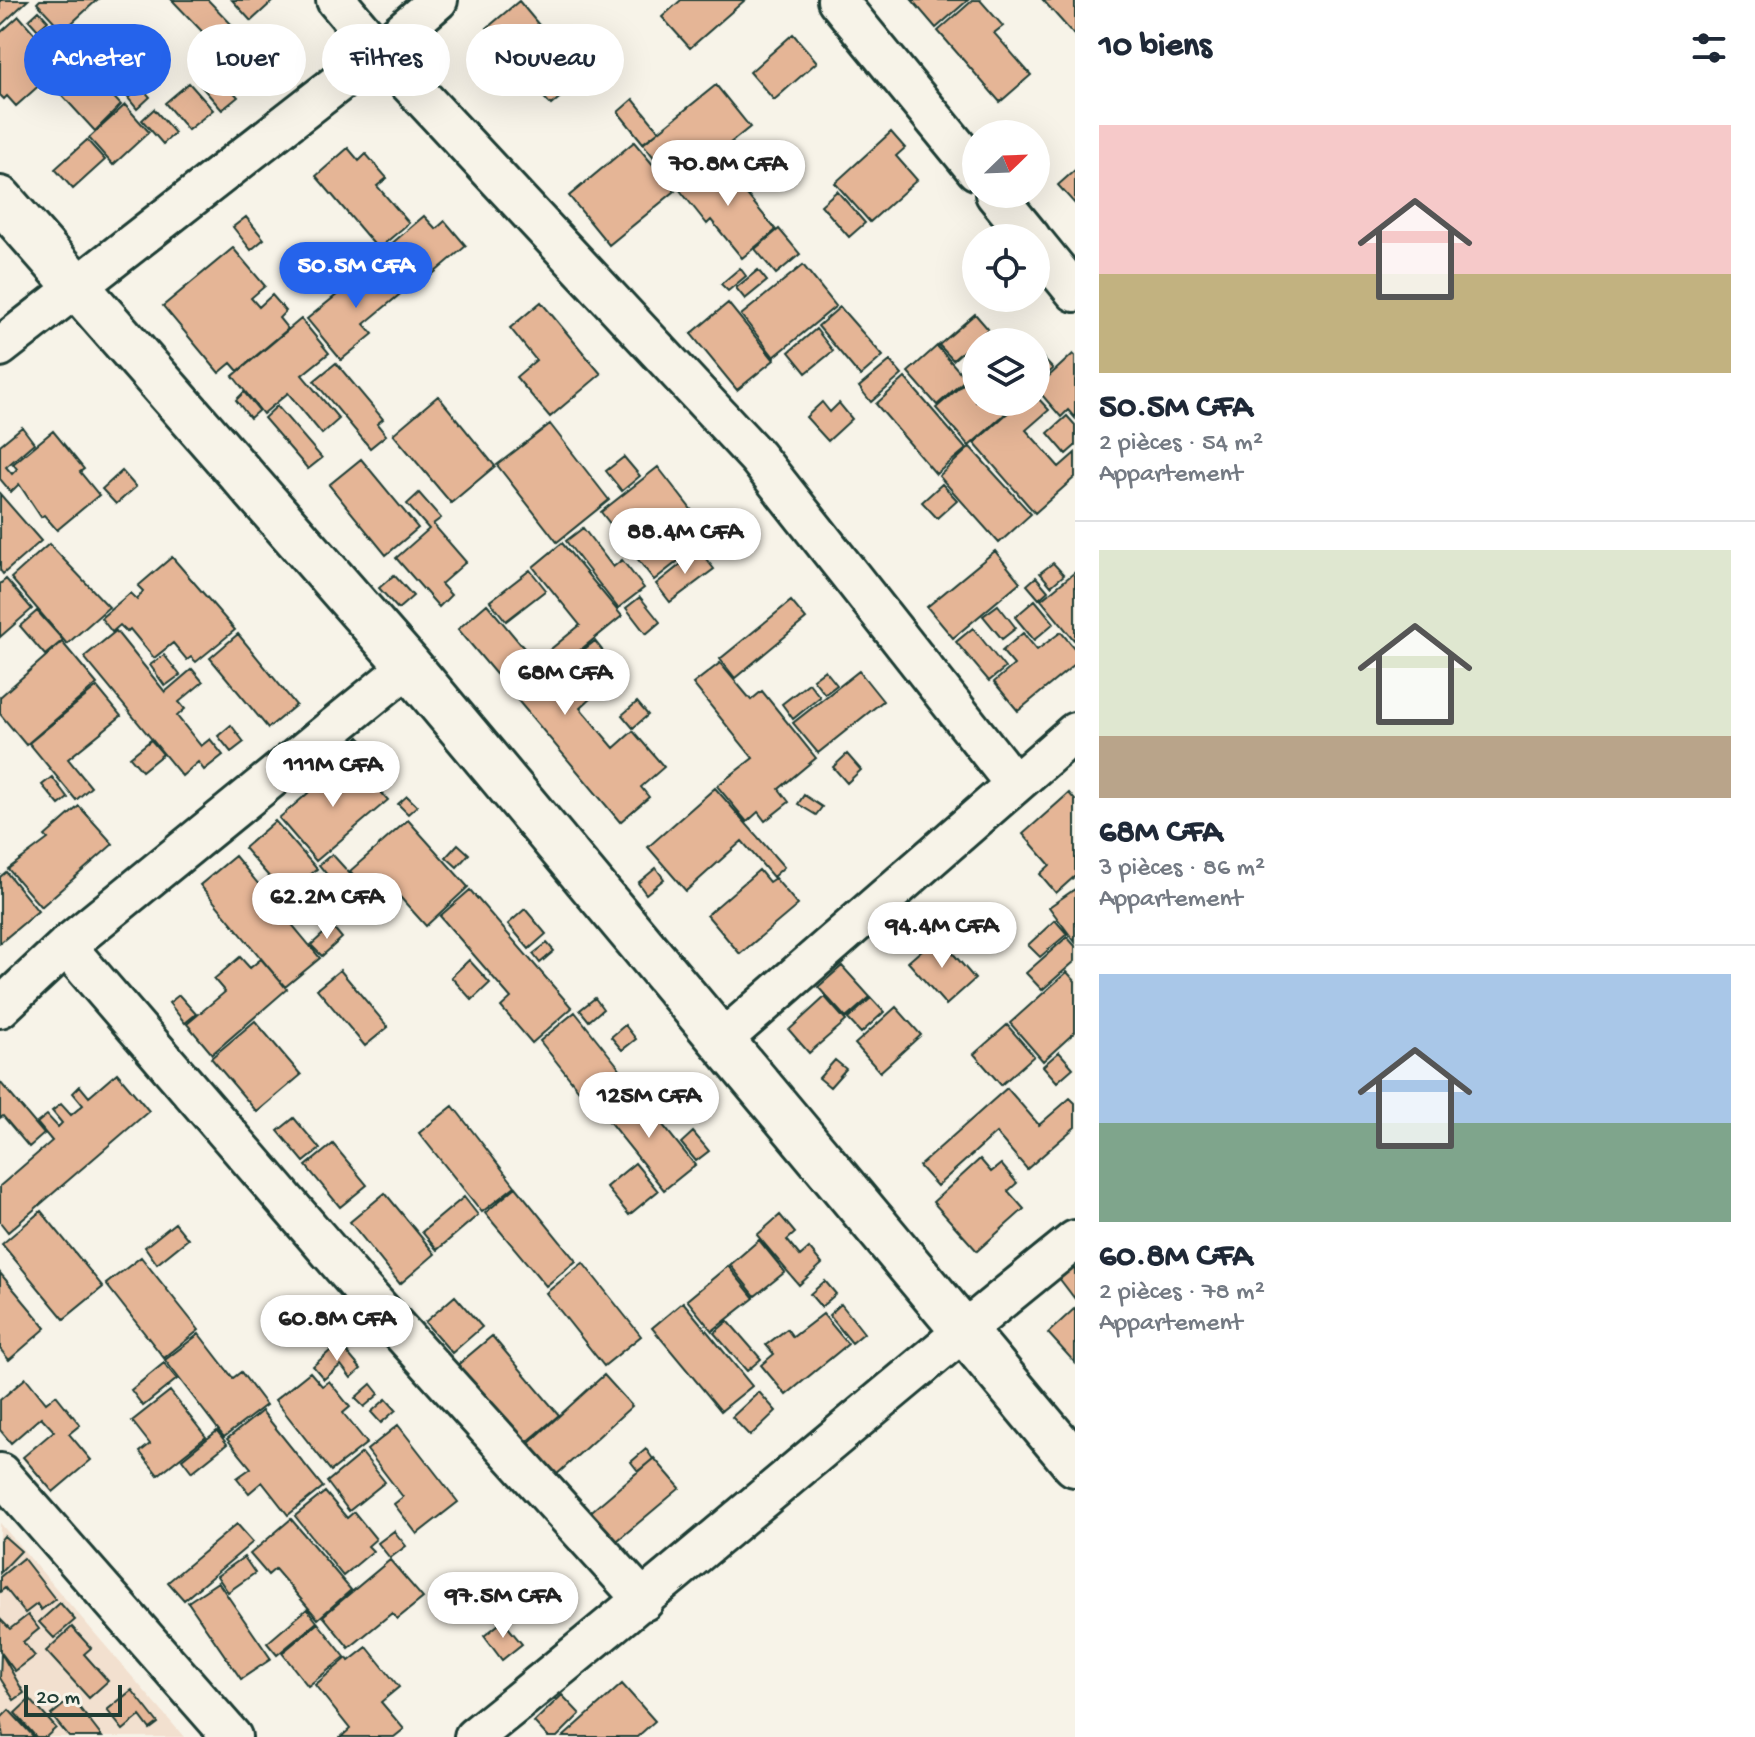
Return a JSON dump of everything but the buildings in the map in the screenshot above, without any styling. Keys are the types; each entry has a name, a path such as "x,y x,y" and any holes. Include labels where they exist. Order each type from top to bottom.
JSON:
{"street":[{"path":"336,0 356,24"},
{"path":"410,24 438,0"},
{"path":"837,0 962,153"},
{"path":"0,347 322,95"},
{"path":"421,96 757,457 1013,782"},
{"path":"0,199 409,666 1075,1464"},
{"path":"1006,208 1020,224"},
{"path":"1050,261 1075,292"},
{"path":"0,1008 66,946 409,666"},
{"path":"721,1041 1013,782 1075,732"},
{"path":"66,946 359,1286 644,1601"},
{"path":"474,1737 644,1601 963,1329 1075,1240"},
{"path":"0,1473 232,1737"}],"shaded area":[{"path":"0,1523 184,1737 0,1737"}]}
